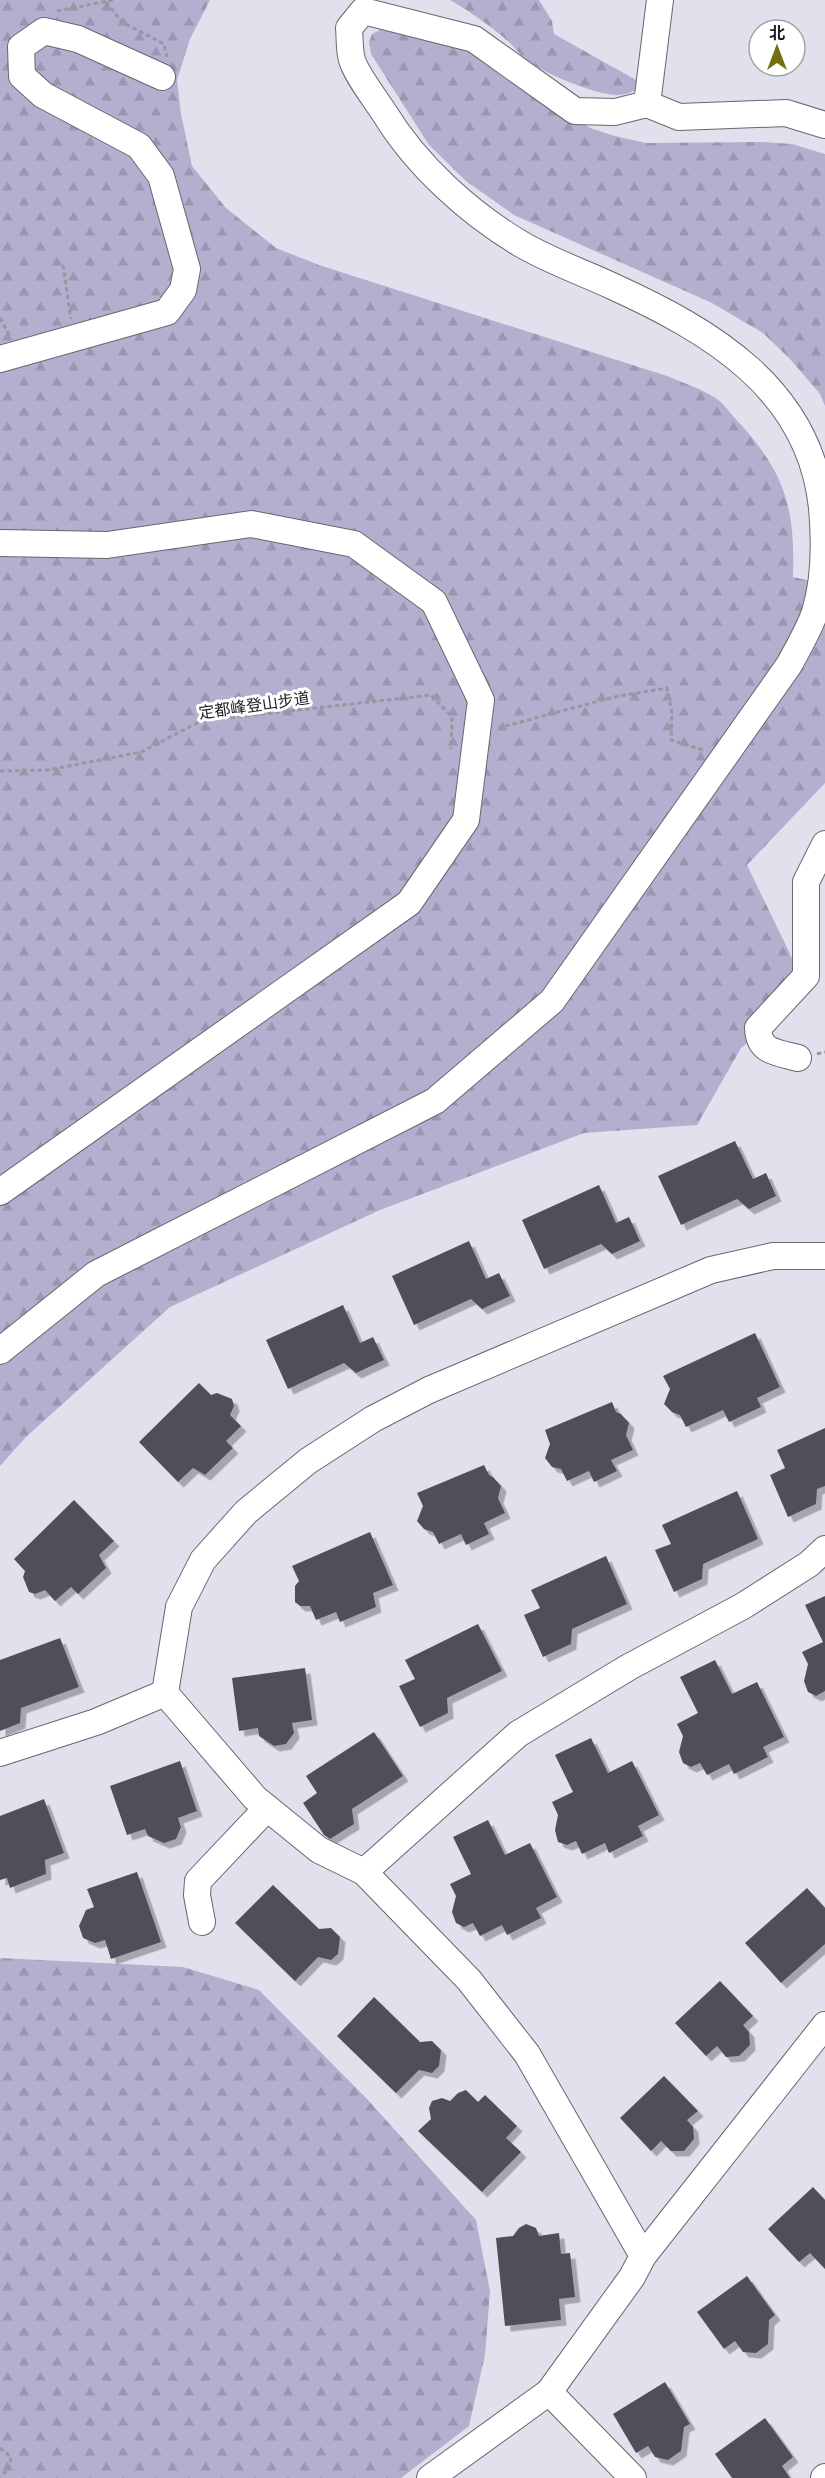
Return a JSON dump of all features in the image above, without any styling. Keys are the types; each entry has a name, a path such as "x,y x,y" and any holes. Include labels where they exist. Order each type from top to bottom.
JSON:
{"street":[{"path":"647,104 660,0"},
{"path":"0,1351 96,1274 435,1101 552,1001 789,665 815,611 821,576 823,524 816,473 809,450 797,428 770,391 744,362 725,348 616,288 538,254 519,243 490,224 433,175 414,156 396,132 352,61 349,28 363,11 474,39 575,111 615,112 647,104 679,117 786,114 825,124"},
{"path":"0,359 167,312 183,290 187,269 162,176 139,146 43,95 22,76 21,47 44,31 78,39 157,74"},
{"path":"0,543 107,545 251,524 354,544 434,602 481,700 466,820 409,903 0,1192"},
{"path":"798,1058 766,1049 758,1040 758,1028 806,976 806,882 825,844"},
{"path":"643,2256 527,2054 469,1980 364,1872 319,1850 255,1798 165,1693 179,1607 203,1560 246,1512 308,1461 374,1419 429,1390 711,1270 773,1256 825,1256"},
{"path":"364,1872 518,1734 629,1667 742,1606 809,1564 825,1549"},
{"path":"0,1753 96,1722 165,1693"},
{"path":"202,1922 197,1895 198,1881 267,1808"},
{"path":"430,2478 549,2392 632,2277 643,2256 825,2025"},
{"path":"549,2392 633,2478"}],"path":[{"path":"44,31 43,14 113,0"},
{"path":"106,2 122,22 164,44 168,58 157,74"},
{"path":"63,265 74,338"},
{"path":"477,732 506,727 614,697 667,688 672,713 671,740 725,757"},
{"name":"定都峰登山步道","path":"0,771 48,770 141,752 201,721 431,695 452,717 451,751 473,760"},
{"path":"0,2448 11,2457 9,2470 0,2476"}],"green space":[{"path":"0,0 210,0 190,39 177,80 181,114 192,166 226,208 276,248 319,265 667,376 717,399 757,444 778,479 790,514 793,577 825,584 825,783 747,865 805,985 791,1007 741,1048 697,1125 584,1133 380,1210 170,1307 26,1437 0,1466"},
{"path":"450,0 539,0 552,21 554,34 645,85 627,94 619,95 581,87 534,65 496,31"},
{"path":"382,29 472,52 590,128 615,136 646,143 792,144 825,154 825,406 820,394 790,359 763,333 712,303 514,215 466,181 429,145 371,54 369,42 372,34"},
{"path":"0,1958 183,1967 259,1990 368,2100 476,2220 490,2291 485,2355 469,2426 401,2478 0,2478"}],"building":[{"path":"735,1141 753,1179 766,1173 776,1196 749,1209 737,1199 681,1225 658,1176"},
{"path":"599,1185 616,1223 629,1217 640,1241 612,1254 601,1244 544,1269 522,1220"},
{"path":"469,1241 486,1279 499,1273 510,1296 482,1309 471,1299 414,1325 392,1276"},
{"path":"343,1305 360,1343 373,1337 384,1360 356,1373 344,1363 288,1389 266,1340"},
{"path":"755,1333 780,1387 757,1398 761,1407 729,1422 723,1410 686,1427 680,1415 672,1412 664,1404 670,1389 663,1376"},
{"path":"199,1383 211,1395 217,1393 232,1399 234,1406 230,1415 241,1426 226,1441 233,1448 205,1475 193,1468 178,1482 139,1442"},
{"path":"612,1402 616,1412 629,1423 626,1435 633,1450 611,1460 617,1471 594,1482 589,1471 567,1481 561,1469 552,1467 545,1458 550,1444 545,1430"},
{"path":"825,1428 825,1486 817,1489 816,1504 788,1517 770,1475 785,1468 777,1450"},
{"path":"484,1465 489,1475 501,1486 498,1498 505,1513 484,1523 489,1534 466,1545 461,1534 439,1544 433,1532 424,1529 417,1521 423,1506 417,1493"},
{"path":"737,1491 758,1539 703,1564 702,1579 674,1592 655,1550 671,1544 662,1525"},
{"path":"74,1500 114,1541 99,1555 106,1568 78,1594 71,1587 55,1601 45,1590 35,1594 29,1592 23,1577 25,1571 14,1559"},
{"path":"370,1532 393,1585 373,1593 376,1607 340,1622 336,1612 316,1620 310,1606 300,1606 295,1602 295,1586 299,1581 292,1566"},
{"path":"606,1556 627,1604 572,1629 571,1644 543,1657 524,1615 540,1608 531,1590"},
{"path":"825,1596 825,1691 816,1696 808,1692 804,1681 808,1664 802,1652 823,1642 805,1605"},
{"path":"478,1624 502,1671 447,1698 448,1713 420,1727 399,1686 415,1679 405,1660"},
{"path":"60,1638 79,1687 21,1708 20,1723 0,1731 0,1660"},
{"path":"715,1660 732,1694 757,1682 784,1737 763,1747 768,1757 734,1774 729,1764 707,1775 700,1763 691,1767 683,1763 679,1752 683,1736 677,1724 698,1713 680,1677"},
{"path":"305,1668 312,1720 292,1723 294,1733 286,1744 274,1746 259,1736 258,1728 239,1731 232,1678"},
{"path":"374,1732 403,1776 352,1809 354,1824 330,1839 324,1835 303,1803 317,1793 306,1776"},
{"path":"591,1738 608,1773 632,1761 659,1815 638,1826 643,1836 609,1853 605,1843 582,1854 576,1841 567,1845 558,1842 555,1830 558,1815 552,1802 573,1792 555,1755"},
{"path":"180,1761 197,1811 178,1818 181,1827 176,1839 164,1843 148,1836 145,1829 127,1835 110,1786"},
{"path":"44,1799 64,1853 45,1860 46,1874 10,1888 7,1878 0,1880 0,1816"},
{"path":"488,1820 505,1855 530,1843 557,1897 536,1908 541,1918 507,1935 502,1925 480,1936 473,1923 464,1927 456,1923 452,1912 456,1896 450,1884 471,1874 453,1837"},
{"path":"137,1872 161,1942 111,1959 105,1940 95,1943 83,1938 79,1926 86,1910 94,1907 87,1889"},
{"path":"273,1885 319,1929 331,1928 340,1937 338,1954 331,1960 318,1957 295,1981 235,1923"},
{"path":"807,1888 825,1908 825,1944 781,1983 745,1943"},
{"path":"720,1981 753,2016 743,2025 749,2032 750,2045 739,2056 726,2057 717,2046 706,2056 675,2023"},
{"path":"374,1997 420,2042 432,2041 441,2050 439,2066 432,2073 419,2070 396,2093 337,2036"},
{"path":"664,2076 698,2111 687,2120 693,2127 694,2139 684,2151 671,2151 661,2141 651,2151 620,2118"},
{"path":"466,2090 478,2102 485,2095 517,2126 506,2138 521,2152 482,2192 418,2131 431,2119 429,2108 432,2101 442,2098 450,2101 458,2093"},
{"path":"813,2187 825,2200 825,2269 810,2253 799,2262 768,2229"},
{"path":"526,2224 536,2228 539,2236 559,2233 561,2254 570,2253 575,2297 559,2299 561,2320 505,2326 496,2238 513,2236 519,2228"},
{"path":"747,2276 775,2315 769,2320 768,2344 756,2353 743,2352 735,2341 724,2349 697,2312"},
{"path":"665,2382 690,2424 684,2427 681,2451 668,2460 655,2457 648,2446 636,2453 613,2414"},
{"path":"765,2418 793,2457 782,2466 790,2478 732,2478 715,2454"}]}
